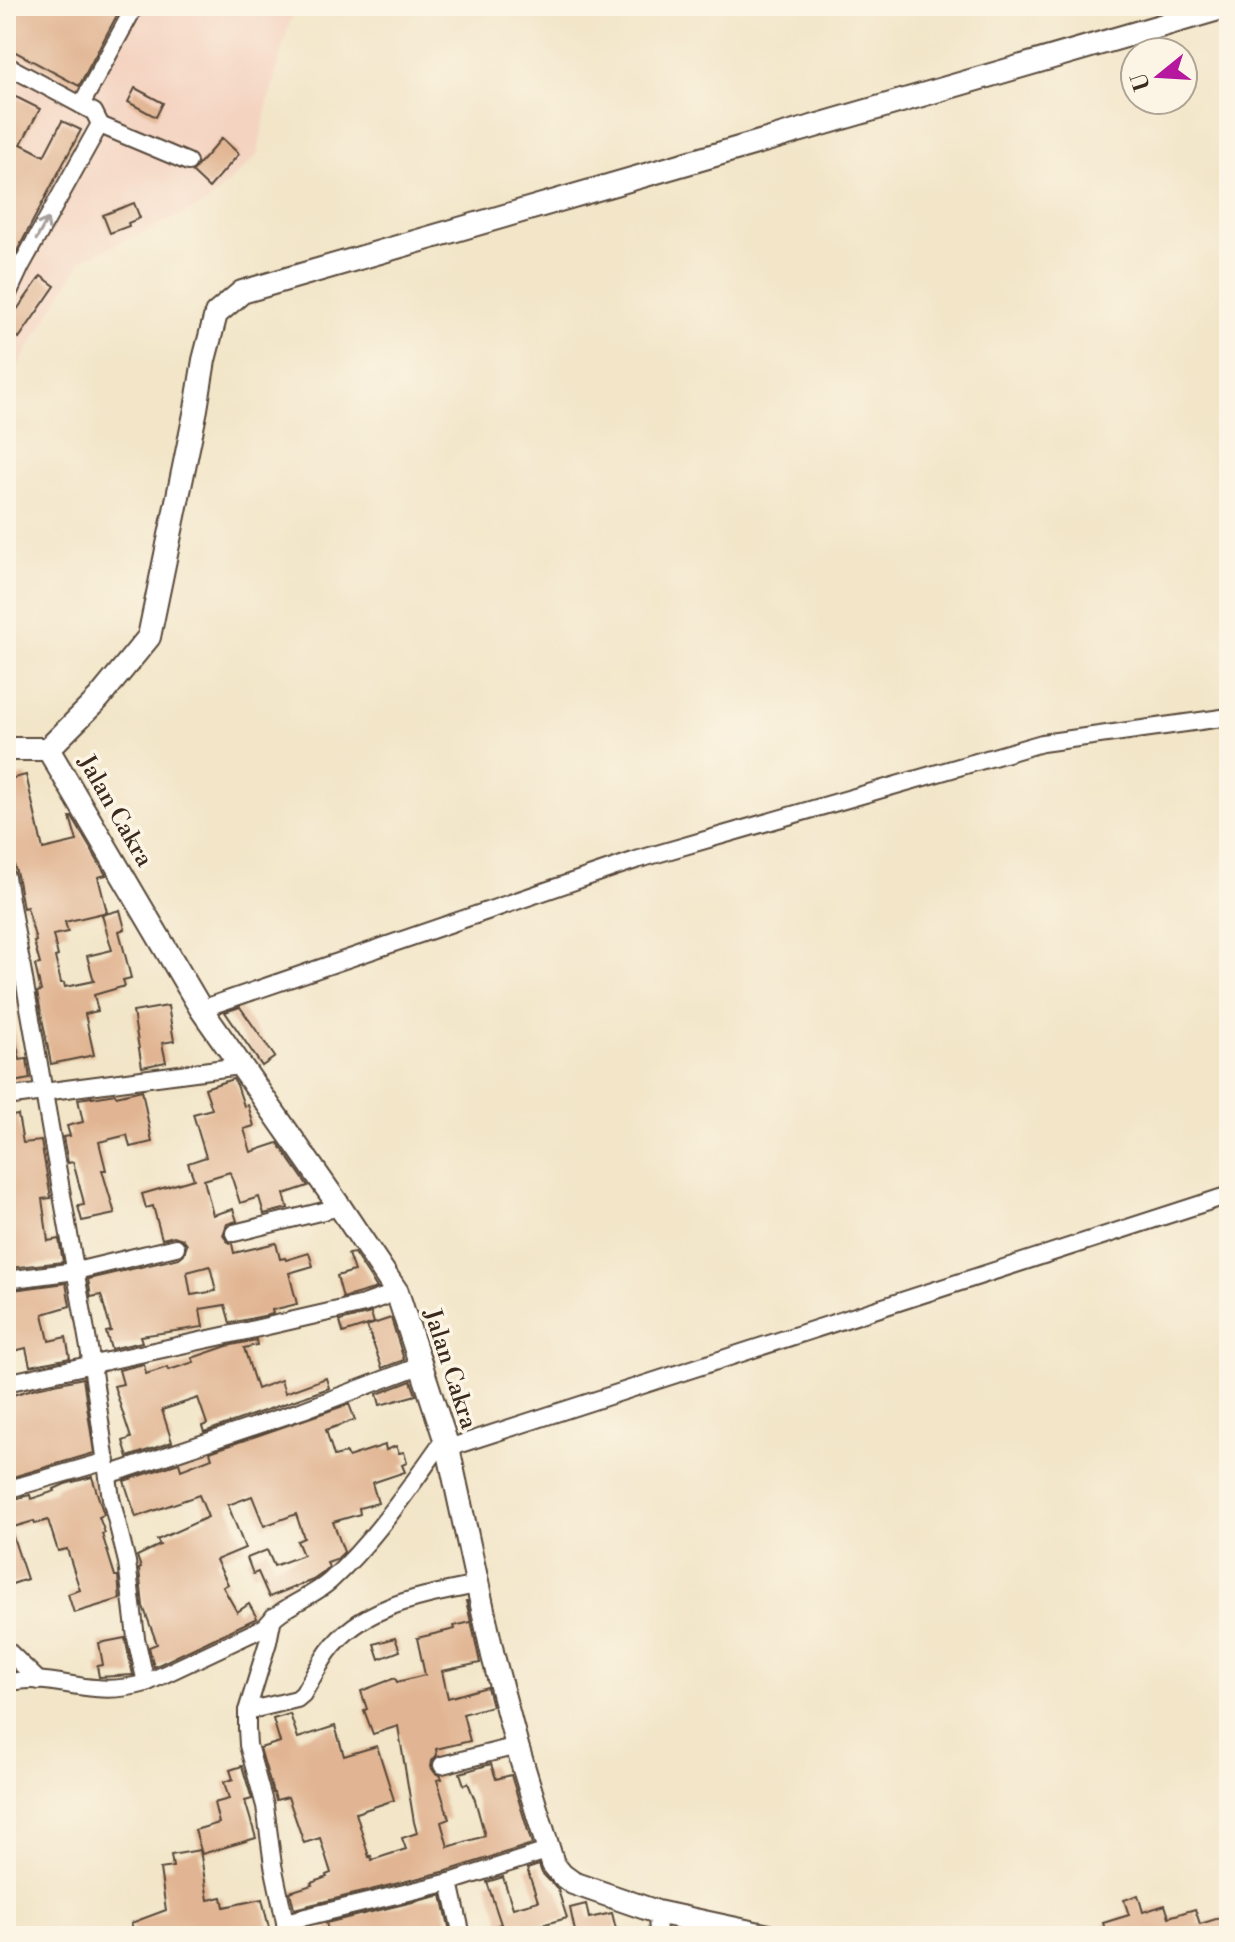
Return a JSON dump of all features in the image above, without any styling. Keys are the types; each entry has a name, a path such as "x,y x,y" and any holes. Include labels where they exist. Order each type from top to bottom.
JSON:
{"street":[{"path":"81,105 135,6"},
{"path":"6,749 48,749 99,698 149,637 204,360 216,314 242,292 1229,6"},
{"path":"6,65 94,112 100,125 6,298"},
{"path":"100,125 188,162"},
{"path":"201,1009 636,860 1042,743 1229,717"},
{"name":"Jalan Cakra","path":"48,749 201,1009 397,1292 446,1443 493,1656 553,1864 573,1883 657,1912 769,1936"},
{"path":"6,880 92,1365 111,1498 127,1562 136,1638 146,1683"},
{"path":"6,1097 240,1066"},
{"path":"6,1684 27,1679 99,1689 129,1688 265,1627 273,1616 327,1584 364,1547 446,1443 1229,1195"},
{"path":"234,1233 340,1207"},
{"path":"6,1280 76,1271 176,1247"},
{"path":"6,1383 364,1304 397,1292"},
{"path":"6,1490 108,1468 303,1410 422,1365"},
{"path":"247,1711 297,1699 328,1651 353,1627 379,1611 405,1600 477,1585"},
{"path":"273,1616 247,1711 248,1745 265,1806 286,1929 550,1850"},
{"path":"6,1649 39,1681"},
{"path":"442,1765 517,1746"},
{"path":"450,1882 462,1936"},
{"path":"657,1912 658,1936"}],"shaded area":[{"path":"6,6 294,6 257,156 206,204 82,260 6,386"}],"building":[{"path":"6,6 122,6 79,86 6,47"},
{"path":"135,88 163,103 156,117 128,102"},
{"path":"6,92 40,109 21,144 44,156 62,121 81,130 6,272"},
{"path":"222,138 239,154 209,188 192,172"},
{"path":"134,203 140,218 110,233 103,215"},
{"path":"41,276 55,286 19,338 6,325"},
{"path":"26,775 43,849 77,841 72,817 106,875 98,877 107,912 65,922 68,932 53,935 61,983 65,987 94,981 87,956 112,950 102,915 120,910 125,929 119,931 131,978 123,980 125,986 94,995 98,1011 85,1014 94,1055 51,1064 37,992 41,991 35,965 40,964 36,941 27,907 23,908 6,838 6,820 12,819 6,796 6,780"},
{"path":"168,1006 174,1041 162,1043 166,1062 142,1067 133,1012"},
{"path":"240,1007 275,1057 262,1066 225,1012"},
{"path":"6,1023 12,1023 20,1060 27,1059 30,1079 13,1082 9,1063 6,1063"},
{"path":"233,1079 244,1106 248,1105 254,1126 244,1129 251,1152 278,1143 308,1186 284,1194 288,1208 264,1214 259,1197 240,1203 230,1172 204,1180 213,1215 233,1209 237,1221 227,1224 223,1235 232,1244 234,1253 276,1243 280,1259 309,1253 313,1266 289,1273 297,1304 272,1310 273,1314 230,1323 225,1305 200,1309 203,1327 140,1336 142,1342 111,1349 106,1332 111,1331 101,1295 91,1297 88,1279 179,1258 184,1254 187,1245 183,1239 174,1236 162,1239 153,1206 146,1208 142,1194 194,1179 188,1163 206,1157 193,1114 212,1109 205,1088","holes":["210,1266 216,1291 191,1295 187,1272"]},
{"path":"142,1090 152,1142 130,1147 127,1135 99,1142 106,1170 102,1170 115,1214 82,1221 78,1206 84,1205 83,1199 73,1162 68,1163 63,1137 70,1136 67,1126 83,1122 78,1099"},
{"path":"18,1115 23,1143 41,1141 51,1198 42,1199 48,1241 59,1239 63,1262 6,1268 6,1194 10,1193 6,1166 6,1117"},
{"path":"354,1253 377,1288 343,1298 337,1276 354,1271 348,1254"},
{"path":"66,1283 70,1306 43,1314 49,1341 66,1337 70,1358 30,1366 26,1348 6,1353 6,1294 13,1293 13,1290"},
{"path":"371,1313 374,1323 343,1333 340,1321"},
{"path":"391,1318 404,1360 382,1368 367,1326"},
{"path":"256,1340 257,1345 244,1348 257,1389 281,1380 285,1393 326,1378 329,1388 204,1432 202,1426 207,1424 198,1398 162,1410 172,1442 128,1457 123,1441 131,1438 114,1386 123,1384 119,1370 144,1364 146,1374 168,1367 169,1370 194,1362 192,1358"},
{"path":"83,1378 94,1453 6,1479 6,1425 12,1424 6,1397"},
{"path":"411,1381 416,1395 380,1405 377,1394"},
{"path":"349,1404 355,1420 326,1430 334,1456 346,1453 348,1457 385,1445 386,1450 396,1446 399,1453 404,1452 407,1463 402,1465 405,1472 372,1483 378,1503 359,1508 360,1514 333,1522 344,1552 327,1563 329,1567 323,1573 269,1597 258,1572 253,1574 247,1558 267,1550 274,1566 303,1555 297,1541 304,1538 296,1514 264,1526 252,1496 228,1505 245,1548 216,1560 228,1584 223,1587 237,1612 249,1604 257,1618 154,1667 149,1647 157,1644 143,1606 141,1568 137,1556 160,1545 157,1540 208,1517 199,1495 136,1517 124,1481 179,1463 181,1470 212,1458 210,1452"},
{"path":"92,1477 104,1515 99,1517 105,1533 102,1534 115,1576 118,1576 120,1599 74,1613 68,1594 80,1590 67,1549 58,1551 48,1520 10,1528 27,1579 6,1586 6,1501 30,1495 31,1499 65,1484"},
{"path":"467,1601 480,1663 442,1671 448,1698 487,1687 492,1706 463,1714 470,1741 436,1749 437,1755 431,1767 441,1776 442,1779 437,1780 449,1819 441,1822 448,1847 485,1836 475,1800 460,1773 491,1764 496,1779 511,1775 532,1844 447,1871 294,1909 290,1892 312,1885 331,1873 320,1838 304,1843 288,1797 276,1800 273,1793 260,1748 280,1742 273,1719 290,1714 298,1738 335,1726 344,1756 377,1746 394,1800 356,1813 372,1860 406,1849 402,1838 417,1833 398,1726 373,1734 361,1691 395,1678 397,1682 425,1675 417,1638 471,1622"},
{"path":"125,1638 133,1675 99,1677 97,1666 103,1665 99,1643"},
{"path":"395,1638 400,1651 379,1659 374,1644"},
{"path":"242,1766 252,1799 245,1801 256,1838 202,1854 195,1830 219,1823 214,1803 229,1799 224,1782 233,1779 230,1770"},
{"path":"200,1850 208,1900 222,1897 224,1907 262,1899 271,1936 152,1936 151,1931 136,1936 131,1923 166,1910 160,1869 173,1867 171,1855"},
{"path":"539,1865 542,1873 558,1890 567,1918 523,1930 525,1936 473,1936 473,1933 501,1924 487,1882 503,1877 513,1908 538,1901 527,1869"},
{"path":"442,1895 451,1936 330,1936 326,1923"},
{"path":"1138,1895 1143,1912 1165,1905 1169,1917 1195,1909 1200,1924 1229,1915 1229,1936 1107,1936 1103,1923 1129,1915 1124,1900"},
{"path":"586,1904 589,1918 612,1913 616,1929 593,1936 576,1936 570,1908"}]}
